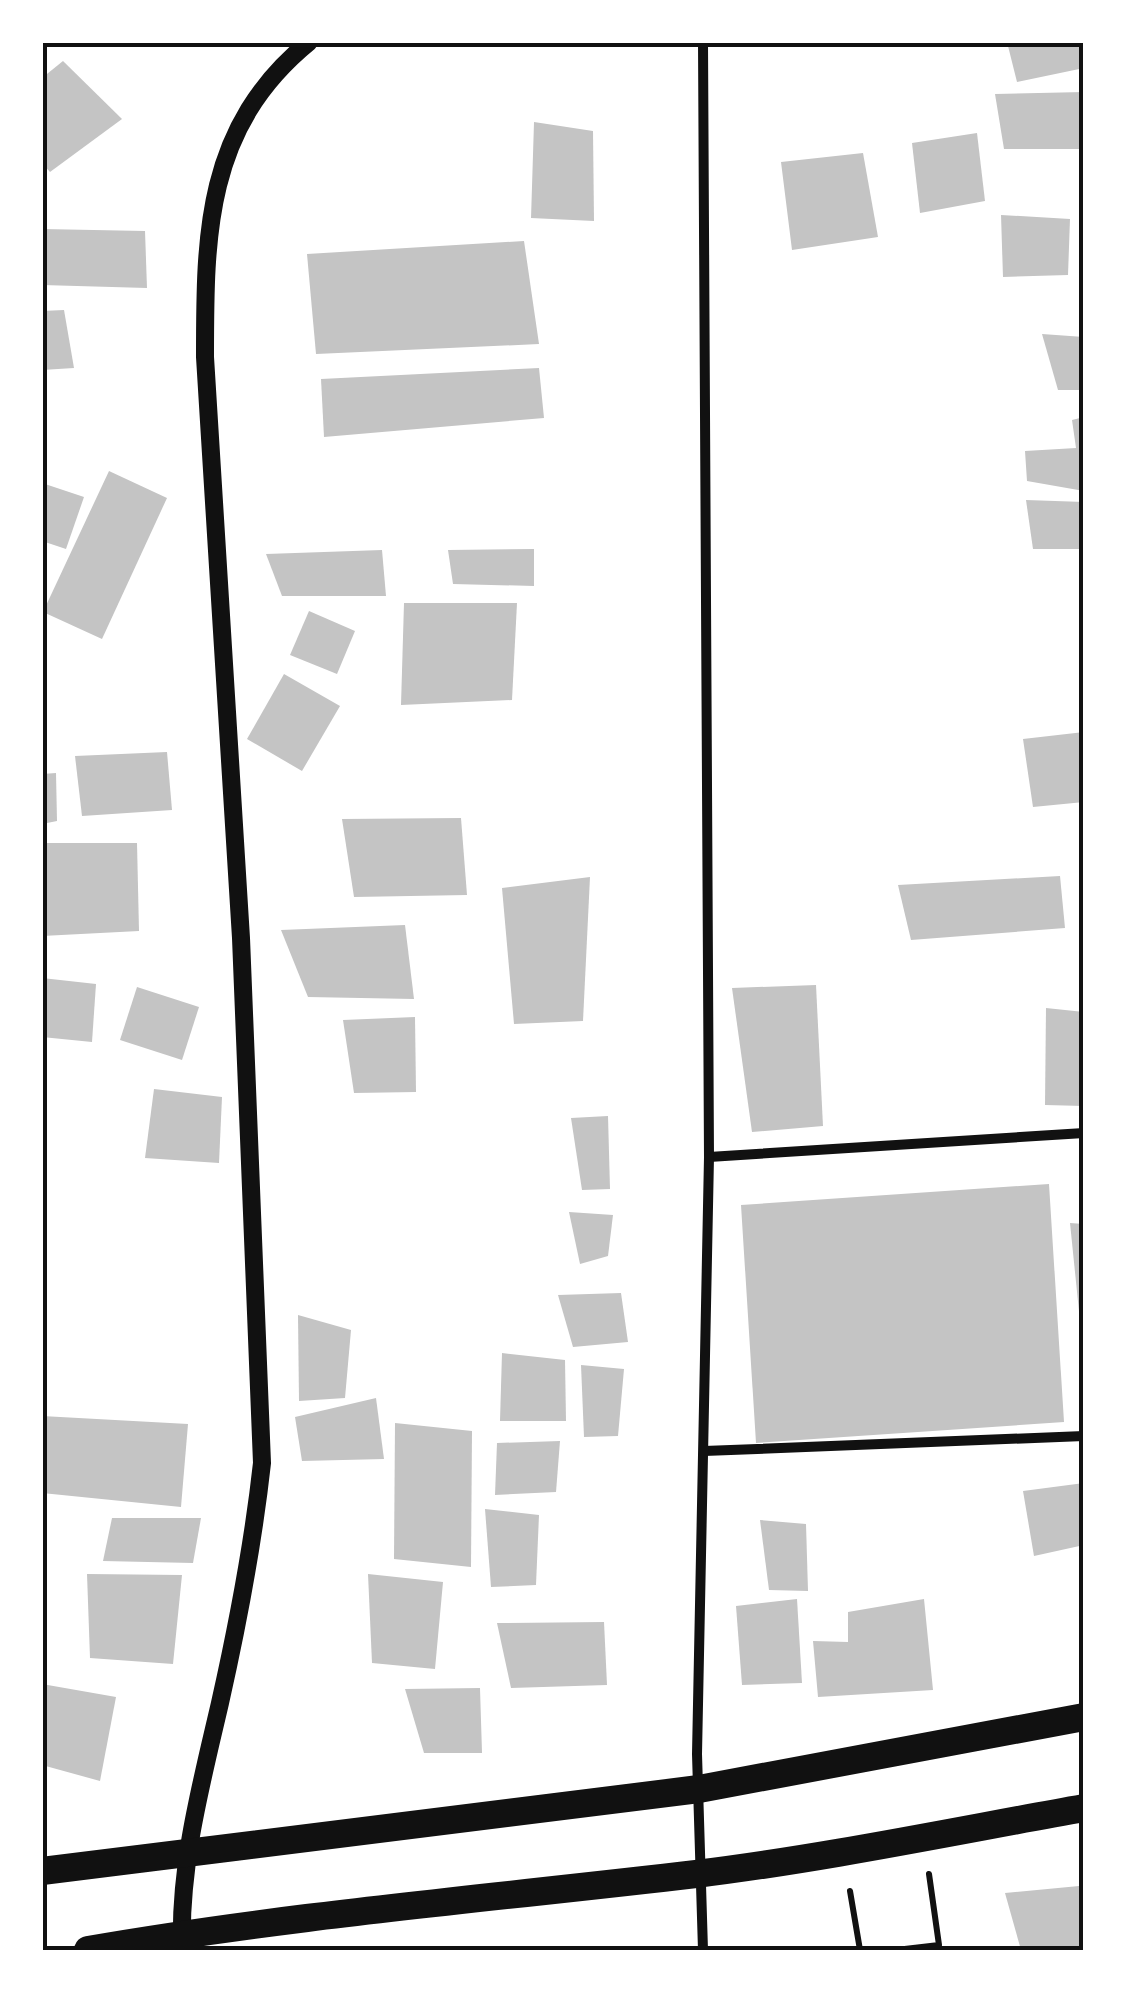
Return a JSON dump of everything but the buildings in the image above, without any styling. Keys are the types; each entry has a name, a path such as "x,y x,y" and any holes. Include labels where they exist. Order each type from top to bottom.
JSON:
{"highway":[{"path":"42,1871 698,1789 1084,1718"},
{"path":"88,1950 181,1942 450,1899 699,1873 1084,1808"}],"street":[{"path":"181,1942 186,1851 247,1576 262,1463 241,938 205,357 205,261 216,193 232,138 262,88 309,42"},
{"path":"703,1950 698,1789 708,1157 704,42"},
{"path":"708,1157 1084,1133"},
{"path":"704,1451 1084,1436"}],"path":[{"path":"896,1950 939,1944 924,1837"}]}
